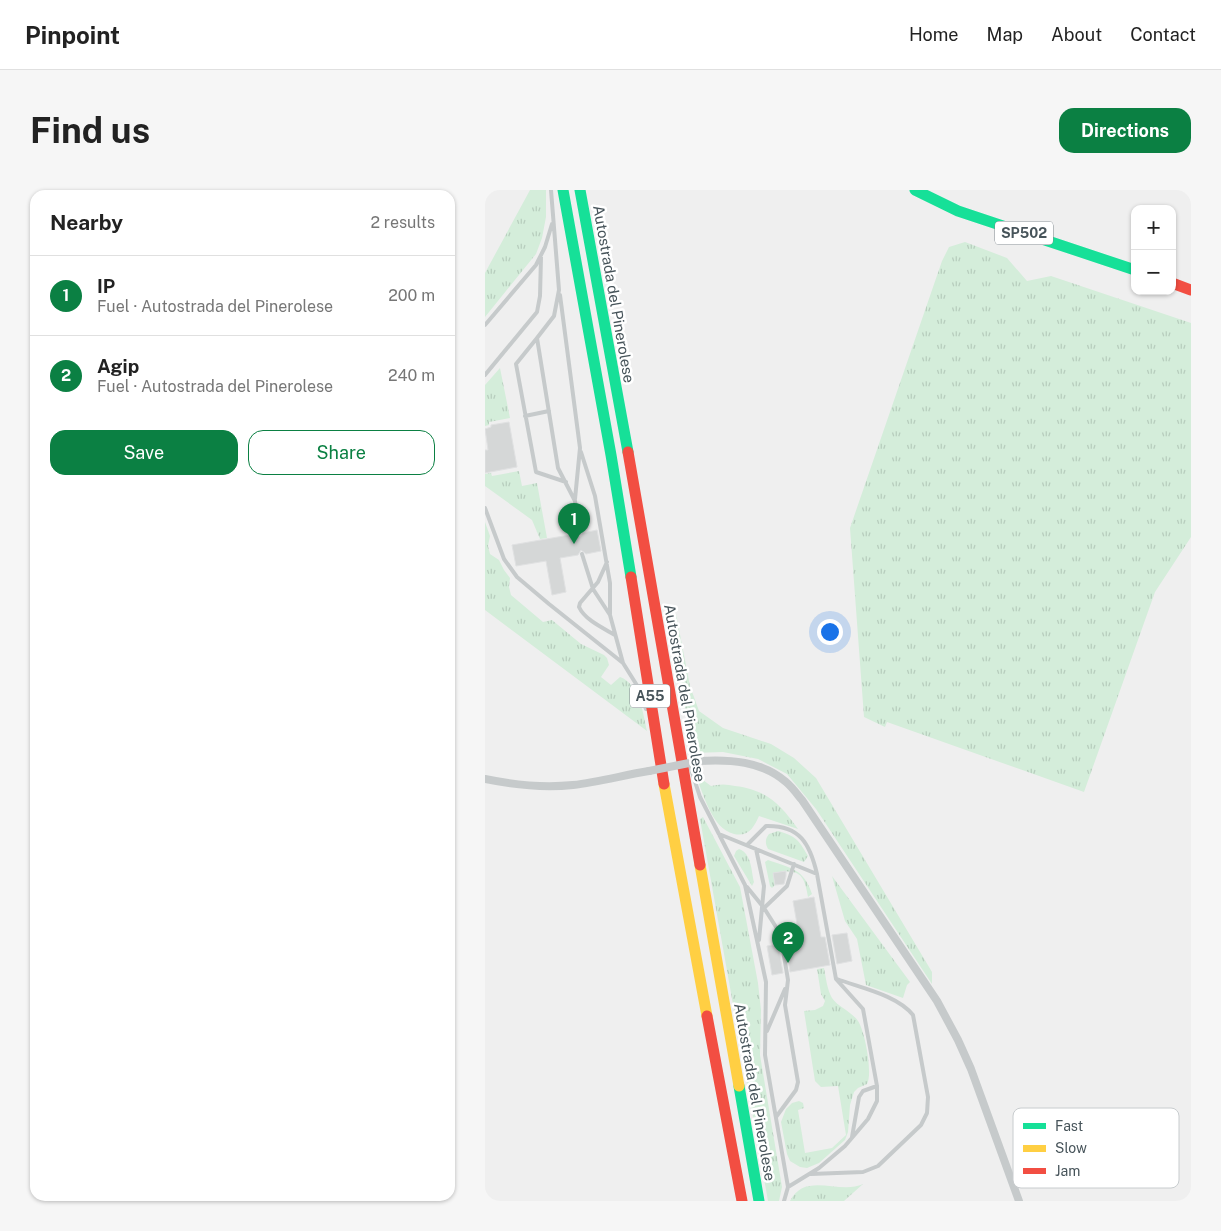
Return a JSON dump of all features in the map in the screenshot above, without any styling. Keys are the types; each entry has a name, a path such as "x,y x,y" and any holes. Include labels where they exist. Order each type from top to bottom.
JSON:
{"main road":[{"name":"Autostrada del Pinerolese","path":"563,190 611,455 665,791 742,1201"},
{"name":"Autostrada del Pinerolese","path":"580,190 650,572 759,1201"},
{"name":"SP502","path":"915,190 958,211 1131,269"},
{"path":"1176,284 1191,290"}],"street":[{"path":"485,779 511,784 540,786 573,785 699,761 731,761 746,763 767,770 786,782 802,800 937,1001 971,1069 1013,1184"},
{"path":"1014,1188 1019,1201"}],"lane":[{"path":"551,190 559,290 580,448 595,496 607,562 610,583 610,615 623,662 638,687 645,708 665,791"},
{"path":"485,325 536,265 541,257 553,222"},
{"path":"485,375 537,312 540,296 541,257"},
{"path":"559,290 554,316 516,364 536,472 566,482"},
{"path":"537,338 558,468 575,501"},
{"path":"525,416 549,411"},
{"path":"579,533 575,501 580,448"},
{"path":"485,508 504,559 517,577 623,662"},
{"path":"582,554 593,589 610,615"},
{"path":"607,562 598,582 580,603 579,609 595,624 615,636"},
{"path":"650,572 669,655"},
{"path":"687,757 700,797 745,885 764,908 781,938 788,980 785,1005 798,1082 796,1090 776,1117"},
{"path":"747,845 766,826 776,826 792,831 803,839 814,862 817,874 836,979 863,1009 877,1086 877,1101 868,1119 853,1137 819,1168 788,1187"},
{"path":"718,833 817,874"},
{"path":"756,849 765,886 759,945"},
{"path":"764,908 787,886 794,864"},
{"path":"745,885 767,982 765,1055 788,1187 784,1201"},
{"path":"809,1174 863,1172 878,1166 921,1125 927,1112 928,1097 913,1015 897,1000 836,979"},
{"path":"766,1035 788,980"},
{"path":"853,1137 859,1097 863,1091 877,1086"}],"green space":[{"path":"530,190 546,190 546,217 542,238 536,254 485,317 485,273"},
{"path":"965,242 1007,258 1027,281 1051,276 1191,323 1191,537 1155,592 1084,792 887,722 885,727 864,717 850,528 942,261 949,247"},
{"path":"500,368 510,418 489,422 489,425 485,426 485,385"},
{"path":"519,471 522,486 537,483 547,538 540,539 532,520 485,486 485,474 491,473 492,476"},
{"path":"485,522 490,536 488,546 490,554 499,560 510,578 509,587 511,595 543,622 552,620 581,644 607,658 609,665 601,677 611,685 620,677 632,686 642,708 647,731 485,610"},
{"path":"676,614 690,686 699,711 723,728 771,744 794,758 816,778 932,972 932,984 816,809 787,774 758,759 723,752 693,753 669,616"},
{"path":"695,774 711,786 732,785 764,795 779,805 798,829 759,816 747,833 739,835 726,831 719,825 709,809"},
{"path":"703,817 740,887 758,983 761,1010 760,1055 782,1187 779,1201 768,1201 700,819"},
{"path":"778,831 793,837 799,842 808,856 804,862 768,849 766,841 769,834"},
{"path":"739,849 749,858 754,882 752,886 734,856"},
{"path":"768,860 801,874 812,894 808,897 801,877 794,872 788,871 773,873 775,885 772,888 765,862"},
{"path":"832,876 910,982 907,985 903,998 866,985 857,939 845,921"},
{"path":"824,968 832,998 855,1018 861,1026 867,1052 869,1079 867,1084 854,1092 850,1105 848,1132 845,1140 819,1163 807,1168 800,1167 790,1161 787,1154 781,1122 786,1109 792,1103 799,1101 803,1103 804,1108 798,1110 805,1153 832,1148 846,1135 838,1086 821,1087 815,1081 804,1011 815,1010 823,1006 825,1001 821,994 817,969"},
{"path":"863,1184 844,1201 790,1201 796,1192 804,1187 823,1185 854,1187"}],"building":[{"path":"509,422 517,467 485,473 485,450 488,450 485,429 491,427 491,425"},
{"path":"597,530 601,551 586,554 581,550 578,555 560,558 566,592 552,595 546,561 516,566 512,545 575,534 580,537 583,533"},
{"path":"786,871 784,884 775,885 773,873"},
{"path":"814,897 821,937 825,937 830,965 790,972 786,943 800,941 793,901"},
{"path":"847,933 852,961 837,964 832,935"},
{"path":"778,944 783,973 772,975 767,946"}],"traffic: fast":[{"path":"563,190 631,577"},
{"path":"580,190 628,452"},
{"path":"915,190 958,211 1131,269"},
{"path":"739,1086 759,1201"}],"traffic: slow":[{"path":"664,784 707,1016"},
{"path":"700,865 739,1086"}],"traffic: jam":[{"path":"1176,284 1191,290"},
{"path":"628,452 700,865"},
{"path":"631,577 664,784"},
{"path":"707,1016 742,1201"}],"place":[{"name":"IP","path":"574,544"},
{"name":"Agip","path":"788,963"}]}
